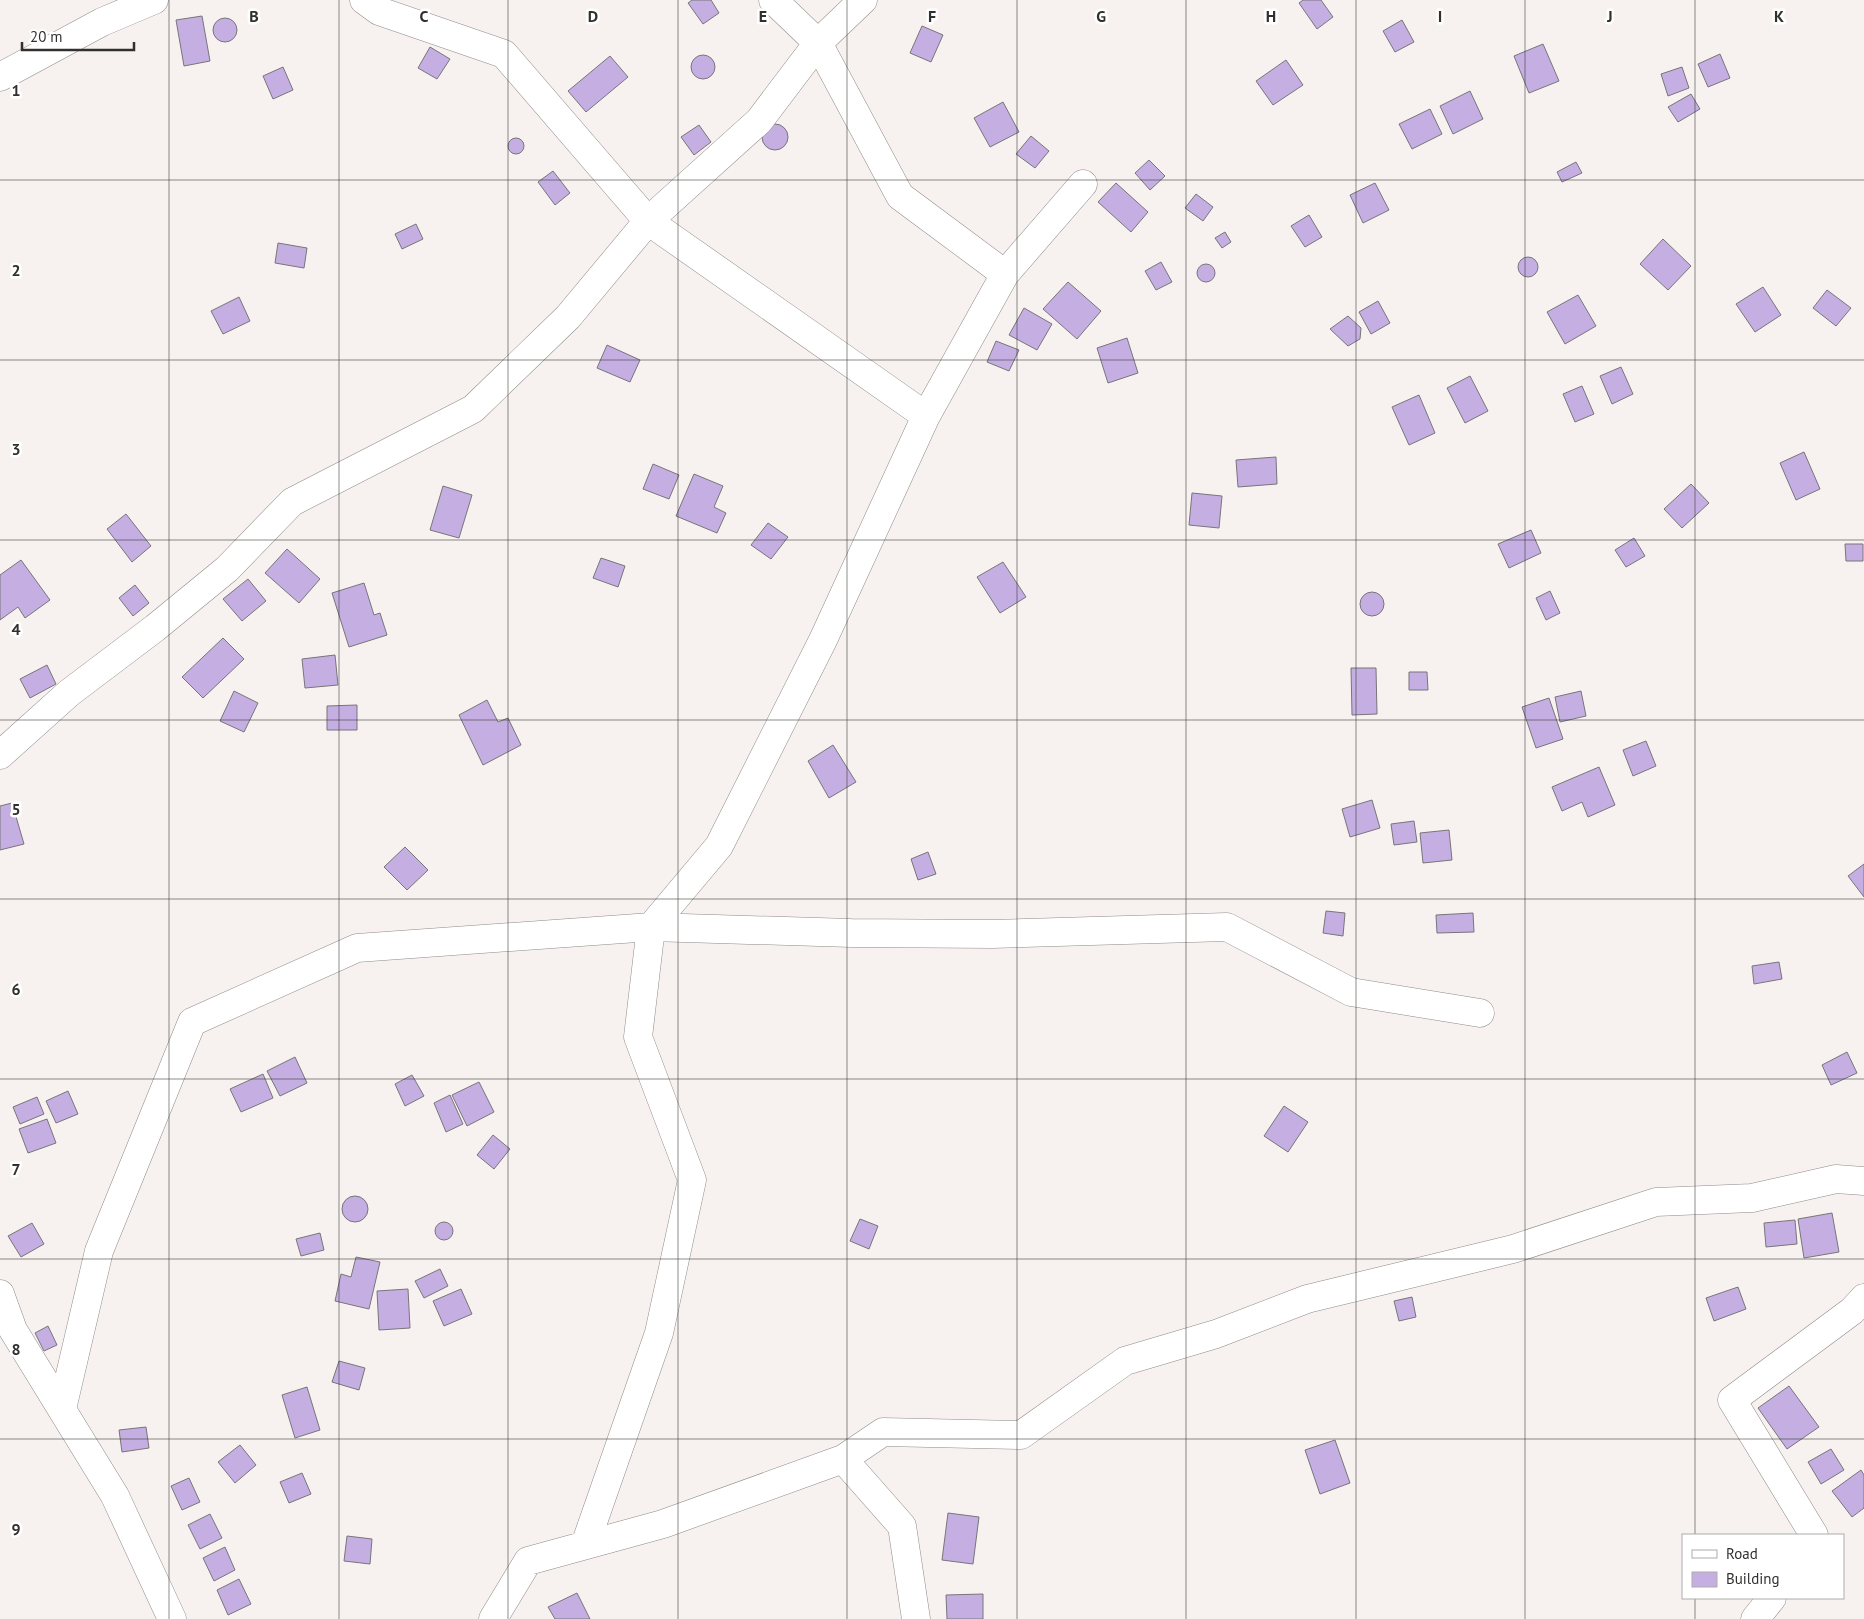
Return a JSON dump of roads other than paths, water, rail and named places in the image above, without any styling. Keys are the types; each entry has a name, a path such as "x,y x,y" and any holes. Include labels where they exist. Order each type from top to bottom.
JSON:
{"street":[{"path":"0,77 102,22 154,0"},
{"path":"364,0 379,11 504,54 648,221 926,416"},
{"path":"773,0 818,43 900,196 1005,274"},
{"path":"0,755 69,693 155,628 227,569 292,502 474,409 568,317 648,221 759,121 818,43 863,0"},
{"path":"585,1545 659,1332 692,1180 638,1037 651,927 719,846 823,640 926,416 1005,274 1083,184"},
{"path":"62,1410 100,1251 192,1022 357,948 651,927 851,933 992,934 1227,927 1351,992 1480,1013"},
{"path":"493,1619 528,1561 664,1524 843,1460 883,1432 1021,1435 1125,1361 1216,1334 1308,1298 1513,1249 1656,1202 1752,1198 1836,1178 1864,1181"},
{"path":"0,1294 13,1330 115,1496 172,1619"},
{"path":"1813,1534 1732,1400 1852,1311 1864,1298"},
{"path":"843,1460 902,1526 916,1619"},
{"path":"1755,1619 1771,1599"}]}
